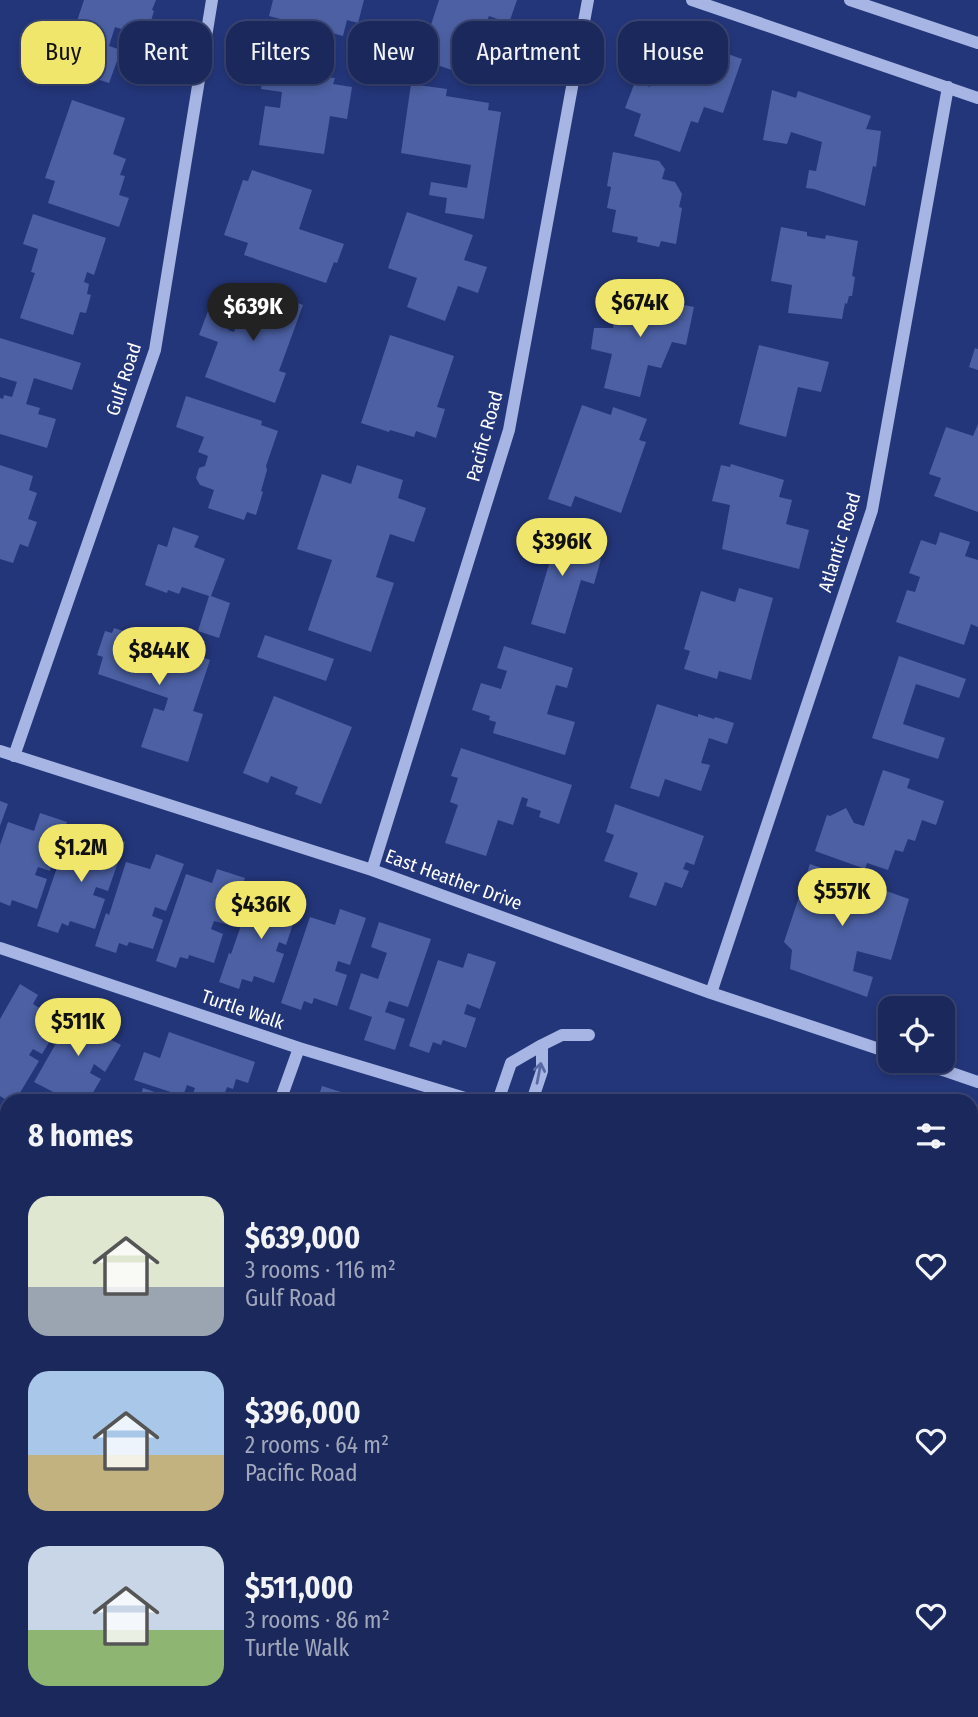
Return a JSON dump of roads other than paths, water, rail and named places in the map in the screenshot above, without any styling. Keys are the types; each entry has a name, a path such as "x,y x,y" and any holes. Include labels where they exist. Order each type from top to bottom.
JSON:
{"street":[{"name":"Gulf Road","path":"14,756 155,351 212,0"},
{"name":"Pacific Road","path":"372,870 509,430 588,0"},
{"path":"692,0 978,98"},
{"path":"850,0 978,43"},
{"name":"Atlantic Road","path":"711,993 872,510 948,88"},
{"name":"East Heather Drive","path":"0,751 372,870 711,993 878,1049"},
{"name":"Turtle Walk","path":"0,948 299,1048 452,1094"},
{"path":"500,1094 511,1063 562,1035 589,1035"},
{"path":"534,1094 542,1071 542,1045"},
{"path":"283,1094 299,1048"},
{"path":"952,1073 978,1082"}]}
